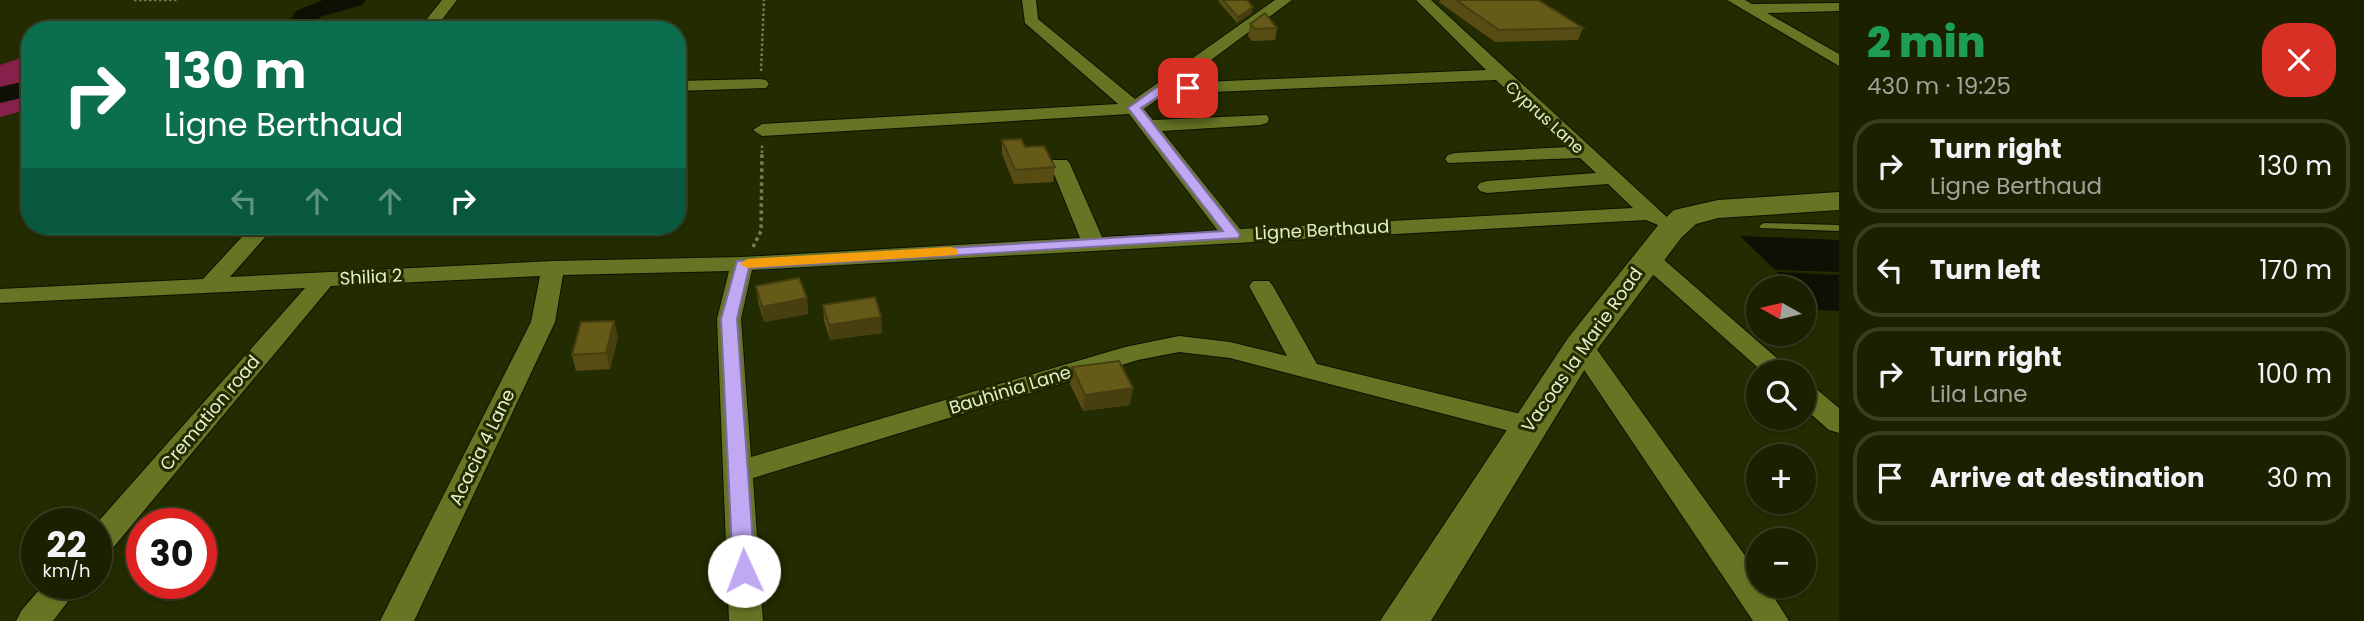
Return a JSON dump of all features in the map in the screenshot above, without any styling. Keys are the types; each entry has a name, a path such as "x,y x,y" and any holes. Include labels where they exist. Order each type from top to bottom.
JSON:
{"main road":[{"name":"Vacoas la Marie Road","path":"1405,621 1656,234 1685,217 1718,209 1839,201"}],"street":[{"path":"433,21 450,0"},
{"path":"1029,0 1029,15 1034,24 1134,108 1233,235"},
{"path":"762,130 1134,108 1286,0"},
{"name":"Cyprus Lane","path":"1423,0 1613,178 1656,234 1769,360"},
{"path":"1734,0 1839,61"},
{"path":"1750,9 1839,7"},
{"path":"1161,89 1500,75"},
{"path":"686,86 760,84"},
{"path":"1150,126 1260,119"},
{"path":"1455,159 1584,152"},
{"path":"1060,164 1093,243"},
{"path":"1487,187 1613,178"},
{"name":"Ligne Berthaud","path":"742,264 1233,235 1656,234"},
{"path":"210,285 256,235"},
{"path":"742,264 729,319 740,471 746,621"},
{"name":"Shilia 2","path":"0,296 553,268 742,264"},
{"name":"Acacia 4 Lane","path":"397,621 543,322 553,268"},
{"name":"Cremation road","path":"112,528 324,280"},
{"path":"1261,286 1306,367"},
{"name":"Bauhinia Lane","path":"740,471 1134,353 1179,344 1230,350 1306,367 1529,426"},
{"path":"1581,346 1772,621"},
{"path":"1816,403 1839,423"},
{"path":"33,621 52,599"}],"lane":[{"path":"1764,226 1839,228"}],"path":[{"path":"134,0 180,0"}],"shaded area":[{"path":"21,58 21,111 0,117 0,65"},
{"path":"1740,236 1839,240 1839,272 1775,270"},
{"path":"1777,272 1839,275 1839,311 1816,309 1816,276 1781,276"}],"building":[{"path":"1223,0 1247,0 1253,7 1238,17"},
{"path":"1456,0 1538,0 1583,28 1499,30"},
{"path":"1265,13 1277,28 1255,29 1250,24"},
{"path":"1021,139 1025,147 1044,146 1055,167 1015,170 1002,140"},
{"path":"799,278 807,298 762,307 756,286"},
{"path":"875,297 881,317 829,325 823,305"},
{"path":"614,321 606,353 572,355 581,322"},
{"path":"1119,361 1133,388 1085,395 1072,367"}],"waterway":[{"path":"300,21 312,12 354,0"},
{"path":"0,95 21,90"}],"slow traffic":[{"path":"747,264 951,252"}],"route":[{"path":"744,571 729,319 742,264 1233,235 1134,108 1161,89 1188,88"}]}
